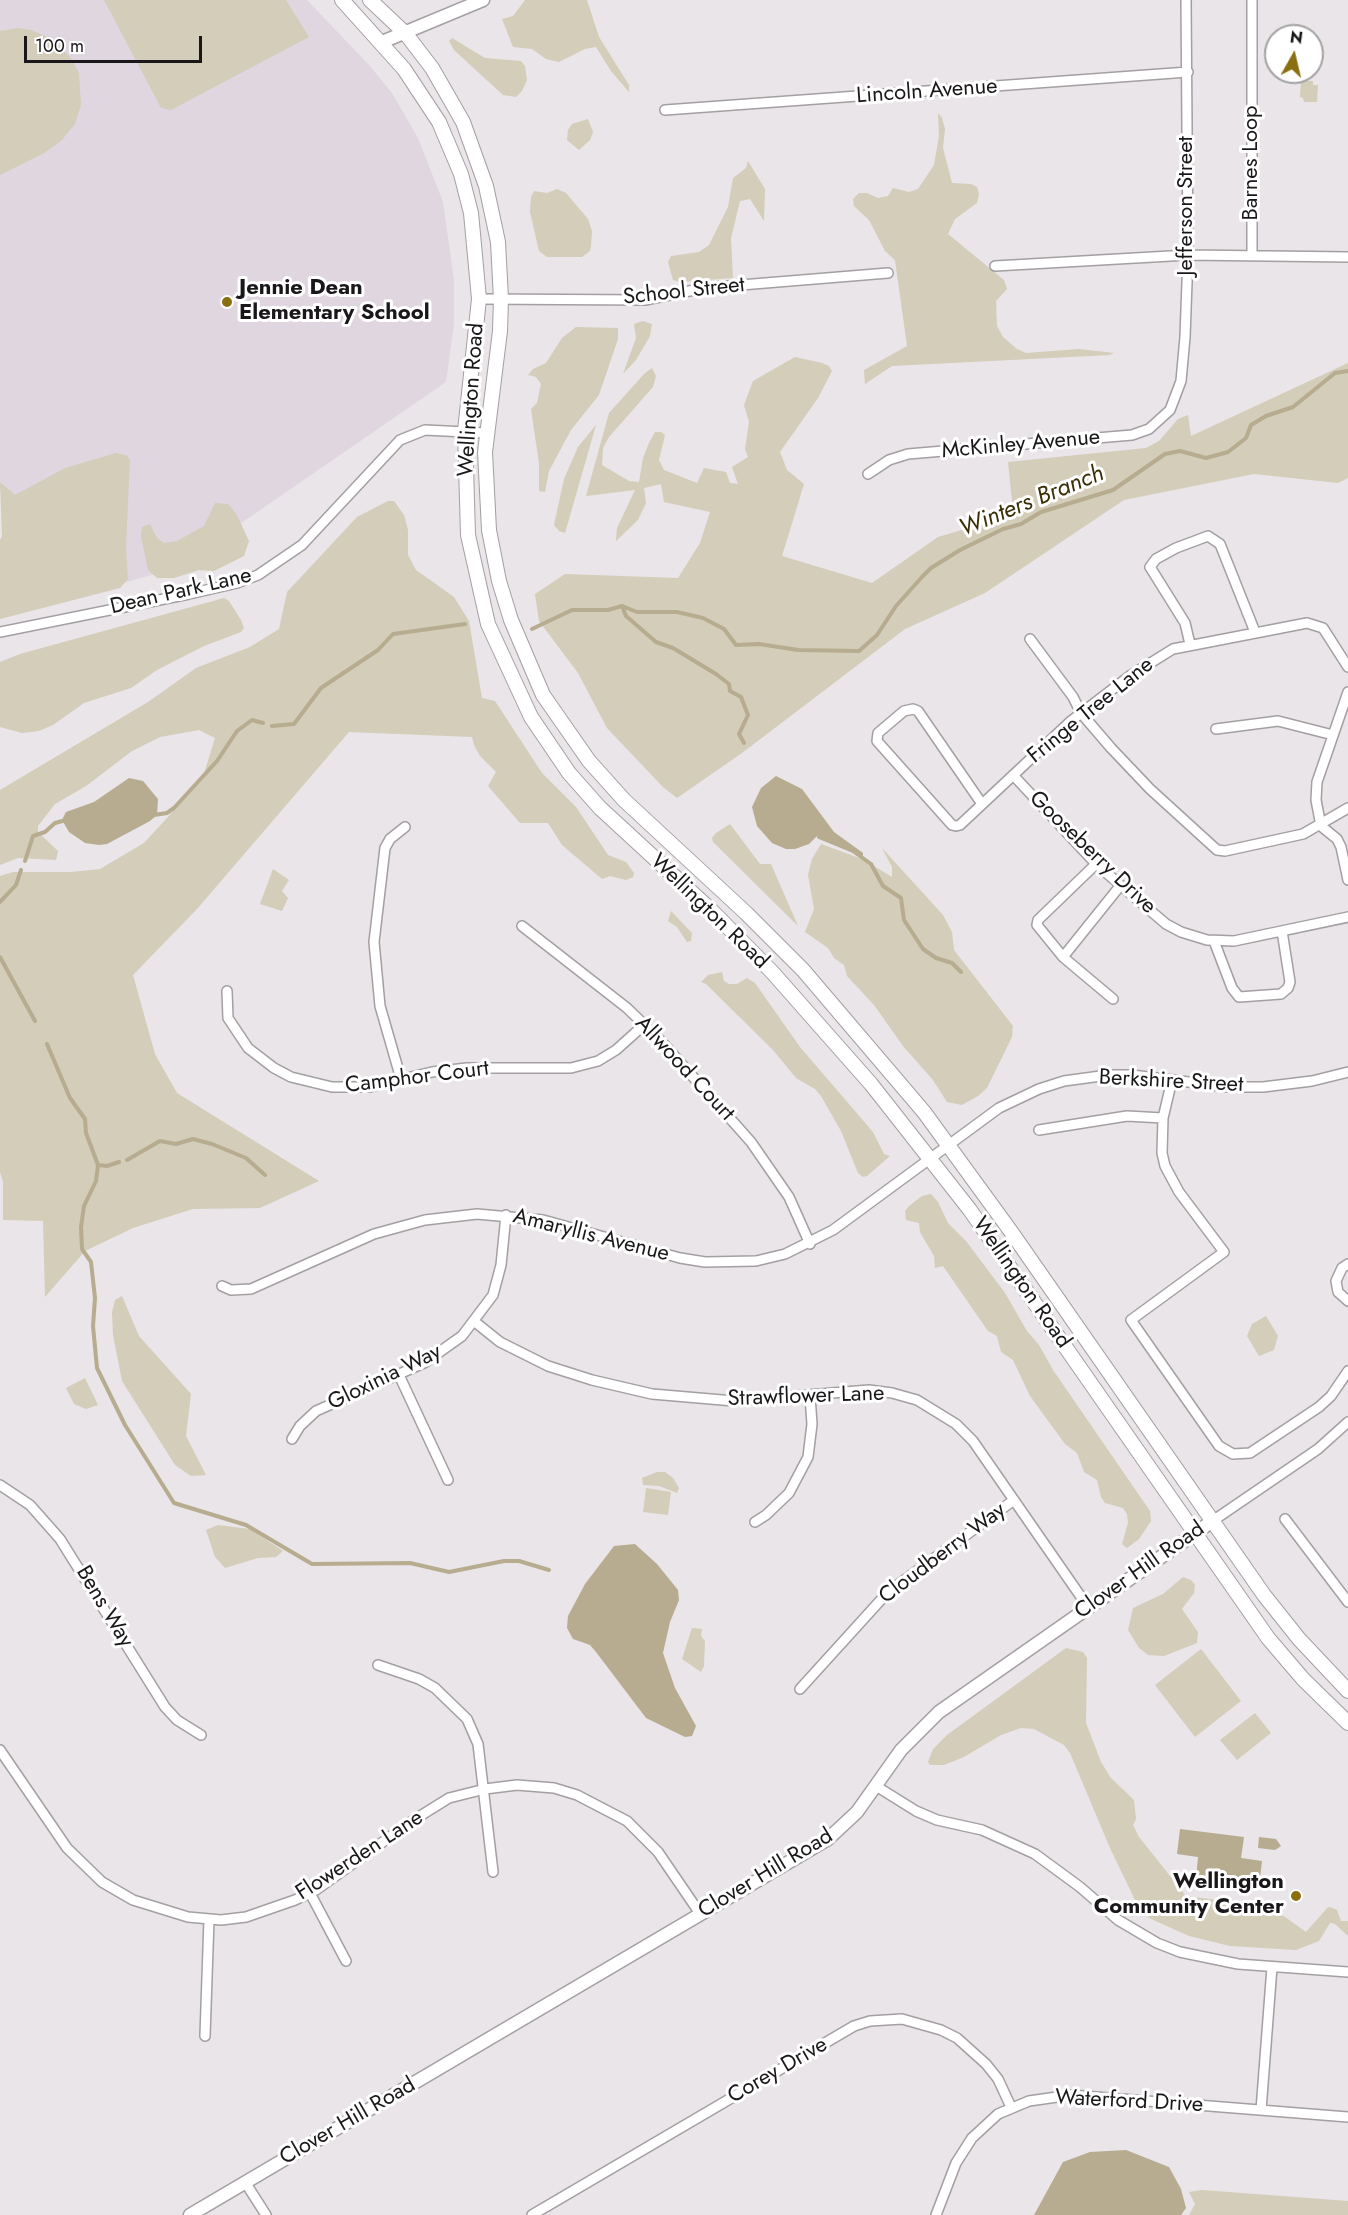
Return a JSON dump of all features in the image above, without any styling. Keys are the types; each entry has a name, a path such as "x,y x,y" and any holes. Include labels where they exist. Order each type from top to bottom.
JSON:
{"main road":[{"name":"Wellington Road","path":"342,0 404,69 439,122 461,174 471,213 479,298 465,431 468,535 480,596 502,660 544,739 600,808 713,912 773,973 871,1084 941,1152 977,1219 1194,1533 1284,1658 1348,1723"},
{"name":"Wellington Road","path":"370,0 406,34 422,53 449,96 473,144 486,186 498,242 501,298 500,331 486,433 489,530 499,581 529,668 561,723 589,761 624,800 738,905 803,970 872,1048 941,1152 1214,1520 1264,1595 1299,1639 1348,1691"}],"street":[{"path":"382,42 406,34 483,0"},
{"name":"Jefferson Street","path":"1170,410 1178,390 1183,365 1188,255 1186,0"},
{"name":"Barnes Loop","path":"1252,0 1252,254"},
{"name":"Lincoln Avenue","path":"665,110 1188,72"},
{"path":"996,266 1188,255"},
{"name":"Barnes Loop","path":"1188,255 1348,257"},
{"name":"School Street","path":"479,298 645,300 694,289 888,273"},
{"name":"McKinley Avenue","path":"868,474 889,460 908,454 1132,435 1149,429 1170,410"},
{"name":"Dean Park Lane","path":"0,632 199,592 237,583 258,575 302,545 400,440 425,430 486,433"},
{"path":"1190,644 1185,623 1150,567 1156,559 1176,548 1208,536 1220,544 1255,632"},
{"name":"Fringe Tree Lane","path":"982,804 918,711 908,709 878,733 876,738 952,825 960,825 1081,714 1160,655 1190,644 1315,623 1323,628 1348,667"},
{"path":"1030,639 1074,697 1081,714 1149,789 1217,850 1225,851 1291,838 1321,826 1348,808"},
{"path":"1348,692 1317,782 1317,812 1321,826 1337,839 1348,880"},
{"path":"1216,729 1278,721 1333,735"},
{"name":"Gooseberry Drive","path":"1013,776 1095,864 1166,924 1194,937 1214,941 1234,941 1348,917"},
{"path":"401,1080 380,1006 374,942 385,848 390,838 405,826"},
{"path":"1095,864 1038,920 1038,929 1063,957 1113,999"},
{"path":"1063,957 1120,886"},
{"name":"Allwood Court","path":"522,926 645,1024 751,1142 789,1197 810,1244"},
{"path":"1214,941 1232,988 1239,997 1281,993 1288,988 1290,982 1282,931"},
{"name":"Camphor Court","path":"227,991 228,1018 238,1037 259,1058 291,1077 332,1087 370,1087 466,1068 551,1069 590,1064 616,1050 645,1024"},
{"name":"Berkshire Street","path":"941,1152 999,1108 1020,1096 1064,1082 1108,1075 1229,1087 1263,1086 1312,1081 1348,1072"},
{"path":"1172,1080 1163,1118 1162,1153 1170,1176 1224,1252 1131,1320 1219,1446 1233,1454 1250,1453 1319,1407 1331,1396 1348,1371"},
{"path":"1039,1130 1127,1116 1163,1118"},
{"name":"Amaryllis Avenue","path":"222,1286 231,1290 251,1289 374,1234 402,1225 454,1215 506,1215 543,1220 680,1258 705,1262 756,1261 785,1254 810,1244 861,1212 941,1152"},
{"name":"Gloxinia Way","path":"292,1439 300,1426 316,1411 399,1375 449,1347 475,1322 487,1306 497,1283 506,1215"},
{"path":"1348,1264 1342,1268 1336,1281 1338,1292 1348,1301"},
{"name":"Strawflower Lane","path":"475,1322 523,1356 569,1373 625,1389 678,1398 724,1401 881,1391 905,1396 929,1406 966,1433 1088,1607"},
{"path":"399,1375 448,1480"},
{"path":"755,1522 766,1515 789,1493 808,1456 812,1424 810,1396"},
{"name":"Clover Hill Road","path":"190,2215 828,1839 857,1812 901,1750 933,1718 1088,1607 1318,1449 1348,1422"},
{"name":"Bens Way","path":"0,1485 30,1505 60,1539 165,1707 177,1720 201,1735"},
{"name":"Cloudberry Way","path":"800,1689 888,1592 1014,1500"},
{"path":"1285,1519 1348,1602"},
{"path":"378,1665 419,1679 445,1696 459,1709 478,1744 493,1872"},
{"name":"Flowerden Lane","path":"0,1750 68,1848 102,1882 156,1909 209,1920 246,1917 262,1913 310,1893 412,1821 449,1798 485,1789 517,1785 554,1788 577,1795 627,1821 658,1852 700,1915"},
{"path":"876,1786 916,1811 937,1820 982,1830 1035,1854 1073,1881 1118,1920 1157,1943 1204,1958 1272,1967 1348,1972"},
{"path":"310,1893 345,1961"},
{"path":"205,2036 209,1920"},
{"path":"1261,2110 1272,1967"},
{"name":"Corey Drive","path":"531,2215 854,2026 870,2021 902,2019 941,2030 957,2038 986,2064 998,2079 1011,2107"},
{"name":"Waterford Drive","path":"936,2215 956,2163 967,2145 984,2126 1011,2107 1051,2096 1071,2095 1348,2117"},
{"path":"245,2182 266,2215"}],"shaded area":[{"name":"Jennie Dean Elementary School","path":"0,0 307,0 369,65 392,93 418,138 443,202 454,280 454,324 446,382 176,568 42,606 0,490"},
{"path":"104,0 286,0 309,37 171,110 161,108"},
{"path":"525,0 587,0 599,37 629,85 629,92 611,71 596,47 585,49 559,62 546,59 532,49 513,47 502,19 513,16"},
{"path":"18,28 31,30 50,38 71,58 79,73 81,105 75,124 61,141 44,153 0,175 0,31"},
{"path":"452,38 485,58 521,61 525,66 527,80 522,91 516,97 503,95 454,50 449,41"},
{"path":"1301,84 1318,85 1317,102 1304,102 1300,97"},
{"path":"938,113 945,129 943,148 952,183 971,184 977,187 979,194 977,203 955,219 948,234 1004,280 1007,289 996,301 997,326 1003,337 1017,349 1026,353 1079,349 1114,353 892,366 865,384 864,370 907,346 895,260 885,251 869,220 854,206 853,199 859,193 867,193 878,198 888,196 893,188 909,192 918,189 934,165 939,136"},
{"path":"588,119 593,132 590,140 579,150 567,140 568,130 572,124"},
{"path":"748,161 765,189 764,221 750,199 740,201 731,238 733,278 679,282 673,280 668,262 671,256 699,252 709,245 728,207 733,178 746,168"},
{"path":"557,189 566,193 588,219 592,231 591,246 590,251 582,257 547,257 539,251 530,212 531,197 534,191 547,193"},
{"path":"643,321 652,324 650,336 636,360 623,374 636,338 634,324"},
{"path":"576,327 618,328 618,339 599,395 571,430 549,471 545,492 539,491 539,463 531,409 537,403 541,384 536,377 528,375 533,369 546,363 562,338"},
{"path":"795,357 822,363 829,366 832,371 818,398 780,452 787,470 804,484 782,556 872,583 938,537 996,520 1012,501 1008,462 1146,448 1159,441 1178,419 1188,415 1191,436 1348,363 1348,478 1338,483 1254,474 1124,500 985,593 905,629 742,753 677,798 663,787 607,728 578,673 539,621 535,594 565,574 678,578 700,543 710,512 664,502 661,484 644,488 646,503 638,520 616,541 617,528 635,490 586,496 609,413 645,373 652,368 656,376 653,387 609,437 603,448 602,465 629,481 639,482 643,458 649,443 655,432 661,432 665,435 659,460 664,470 697,483 704,468 726,472 730,483 738,484 732,467 748,457 745,449 749,422 744,405 753,381"},
{"path":"596,425 565,533 559,531 554,525 564,479 578,447"},
{"path":"116,453 126,455 130,460 126,547 128,579 120,588 0,619 0,540 2,536 0,482 15,495 65,468"},
{"path":"388,501 394,501 404,515 408,530 408,555 416,570 454,597 469,621 482,698 495,701 542,773 576,807 608,855 626,862 634,873 633,877 626,880 610,876 602,879 562,845 548,823 520,823 488,786 496,772 480,756 472,737 349,732 197,909 133,975 155,1054 177,1093 319,1181 260,1208 193,1209 133,1228 85,1251 45,1297 43,1221 3,1220 3,1182 0,1172 0,876 13,872 71,872 100,869 144,843 202,780 215,738 199,730 160,737 132,751 86,786 55,804 38,826 38,832 58,851 56,860 18,858 0,865 0,790 148,702 196,668 250,647 279,629 287,592 357,517"},
{"path":"215,503 228,504 237,515 249,541 244,556 214,571 199,570 174,578 157,578 148,570 141,537 142,527 150,524 157,538 164,543 177,541 204,526"},
{"path":"224,598 229,601 241,620 244,628 241,632 204,646 157,670 131,688 84,703 53,725 39,731 22,733 0,727 0,662 20,654"},
{"path":"776,776 802,789 834,832 863,853 863,856 817,836 809,844 795,849 786,849 772,843 757,826 752,807 761,788"},
{"path":"129,778 143,781 158,799 157,815 107,844 85,843 69,832 62,820 66,812 94,802"},
{"path":"730,824 760,864 771,864 798,926 713,842 712,838 716,833"},
{"path":"821,844 862,859 892,877 892,867 882,848 943,915 952,932 954,950 1013,1026 1012,1037 987,1088 978,1096 962,1105 947,1102 933,1080 903,1046 874,1005 847,976 844,965 834,958 828,948 805,932 814,909 808,875 812,859"},
{"path":"273,869 289,880 282,891 288,898 282,911 260,904"},
{"path":"671,911 692,933 691,941 687,942 677,927 668,921"},
{"path":"722,972 724,981 729,984 737,984 747,978 755,983 800,1047 873,1132 884,1154 890,1156 867,1176 863,1177 858,1173 841,1131 821,1096 815,1089 796,1078 773,1050 706,984 701,982 708,975"},
{"path":"931,1194 938,1202 948,1223 966,1241 1005,1293 1027,1331 1039,1345 1053,1370 1150,1511 1151,1521 1139,1539 1127,1548 1122,1544 1128,1523 1127,1514 1123,1508 1105,1503 1101,1497 1097,1480 1084,1472 1077,1453 1065,1444 1030,1396 1013,1360 1001,1352 997,1336 988,1331 943,1266 935,1268 934,1256 920,1232 919,1223 906,1220 905,1211 909,1206 922,1196"},
{"path":"122,1296 139,1336 191,1394 186,1436 206,1475 191,1476 175,1465 122,1381 113,1335 112,1312 115,1300"},
{"path":"1266,1316 1278,1336 1274,1350 1259,1356 1247,1336 1252,1324"},
{"path":"85,1378 98,1405 86,1409 74,1404 66,1388"},
{"path":"657,1472 665,1472 673,1478 679,1488 677,1493 659,1486 643,1485 642,1478"},
{"path":"646,1488 671,1492 668,1515 643,1512"},
{"path":"218,1525 250,1529 283,1551 276,1557 258,1558 225,1568 215,1557 206,1530"},
{"path":"635,1544 657,1564 678,1590 679,1600 670,1622 663,1653 675,1688 696,1726 692,1736 685,1737 646,1718 590,1645 573,1639 567,1628 568,1616 585,1584 614,1546"},
{"path":"1183,1577 1191,1580 1195,1585 1194,1593 1182,1609 1198,1632 1197,1643 1164,1656 1148,1655 1139,1648 1128,1630 1133,1608 1163,1594"},
{"path":"692,1628 702,1629 701,1636 705,1641 704,1666 701,1672 682,1659"},
{"path":"1066,1648 1083,1652 1087,1658 1086,1723 1101,1762 1111,1778 1134,1800 1136,1819 1133,1825 1139,1837 1186,1896 1271,1907 1306,1932 1328,1907 1333,1908 1337,1910 1341,1921 1348,1921 1348,1936 1335,1924 1330,1923 1319,1941 1296,1950 1230,1946 1189,1936 1149,1918 1136,1902 1110,1848 1070,1753 1064,1745 1034,1729 1021,1728 1001,1735 964,1757 944,1765 930,1765 928,1762 933,1749 947,1735"},
{"path":"1201,1649 1241,1701 1195,1737 1155,1685"},
{"path":"1255,1713 1271,1733 1237,1760 1220,1740"},
{"path":"1180,1829 1244,1837 1241,1858 1262,1861 1259,1887 1196,1879 1198,1857 1177,1854"},
{"path":"1259,1837 1276,1839 1281,1846 1275,1850 1258,1848"},
{"path":"1126,2150 1169,2167 1181,2189 1186,2208 1181,2215 1034,2215 1063,2162 1090,2152"},
{"path":"1202,2190 1348,2201 1348,2215 1189,2215 1195,2204 1189,2192"}],"waterway":[{"name":"Winters Branch","path":"532,629 572,610 608,610 622,606 637,612 677,612 703,618 724,629 736,645 759,644 798,650 859,651 877,635 896,606 922,577 931,568 960,550 1003,529 1021,524 1041,512 1113,490 1165,454 1180,451 1206,458 1228,452 1246,438 1251,425 1266,416 1293,407 1335,373 1348,371"},
{"path":"622,606 626,616 656,642 673,648 716,674 729,684 730,691 741,697 748,715 739,734 744,743"},
{"name":"Winters Branch","path":"272,726 294,724 321,688 378,650 393,634 465,624"},
{"name":"Winters Branch","path":"154,815 167,813 174,808 217,761 237,731 252,720 263,723"},
{"name":"Winters Branch","path":"25,861 33,836 45,832 55,823 66,820"},
{"path":"819,837 853,851 871,864 883,886 901,898 904,920 923,949 936,958 952,963 961,972"},
{"name":"Winters Branch","path":"0,902 16,885 21,870"},
{"path":"0,957 35,1021"},
{"path":"47,1044 70,1098 85,1119 86,1133 98,1165 96,1181 84,1206 81,1227 82,1249 91,1262 95,1298 93,1326 97,1368 125,1425 174,1503 246,1525 312,1564 410,1563 449,1572 504,1561 519,1561 549,1570"},
{"path":"127,1160 160,1141 176,1144 193,1139 246,1158 265,1175"},
{"path":"98,1165 107,1166 119,1162"}],"place":[{"name":"Jennie Dean Elementary School","path":"227,302"},
{"name":"Wellington Community Center","path":"1296,1896"}]}
